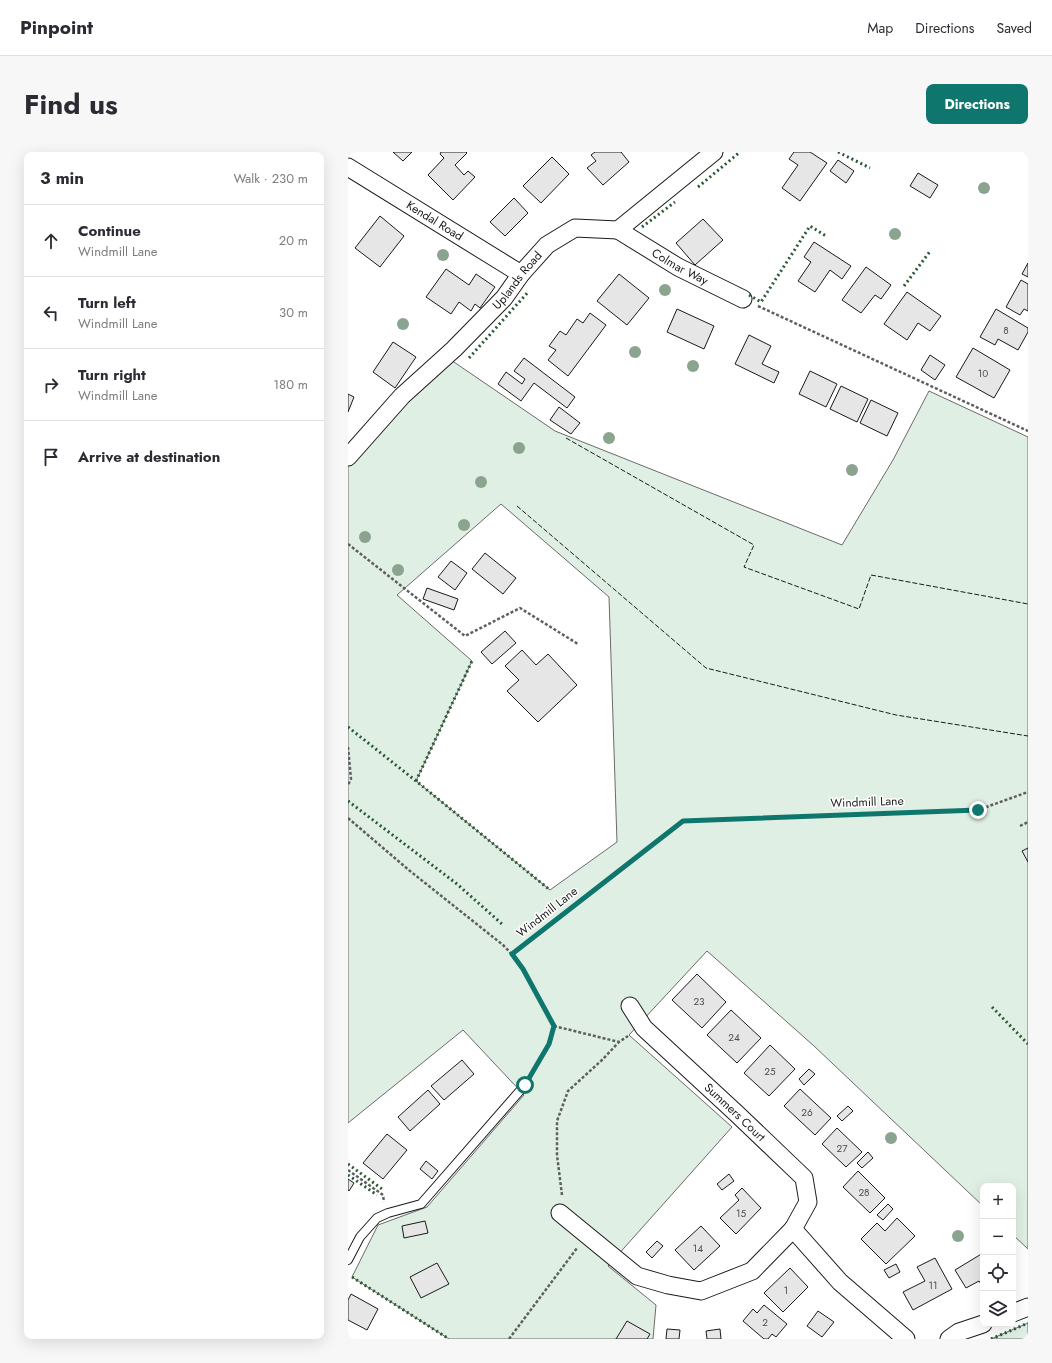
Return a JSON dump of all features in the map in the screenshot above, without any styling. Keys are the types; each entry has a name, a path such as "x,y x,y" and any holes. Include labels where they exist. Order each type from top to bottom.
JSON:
{"street":[{"path":"618,230 714,152"},
{"name":"Kendal Road","path":"348,167 521,274"},
{"name":"Uplands Road","path":"348,457 402,396 454,349 504,298 521,274 547,245 575,228 618,230"},
{"name":"Colmar Way","path":"618,230 678,267 743,299"},
{"name":"Summers Court","path":"560,1212 637,1276 668,1285 701,1291 752,1271 794,1228 808,1202 804,1178 644,1028 630,1006"},
{"path":"794,1228 840,1282 906,1339"},
{"path":"1016,1312 1028,1307"},
{"path":"949,1339 959,1332 980,1325"}],"lane":[{"path":"348,1260 360,1237 377,1218 388,1213 421,1204 525,1085"}],"path":[{"path":"743,299 1028,431"},
{"path":"348,544 465,636 520,608 578,644"},
{"path":"348,747 351,779 348,785"},
{"name":"Windmill Lane","path":"554,1026 523,969 512,954 683,821 978,810 1028,792"},
{"path":"348,818 410,871 503,945 512,954"},
{"path":"1020,826 1028,822"},
{"path":"525,1085 549,1044 554,1026 619,1042"},
{"path":"560,1212 563,1202 557,1154 557,1121 568,1091 602,1060 619,1042 644,1028"},
{"path":"348,1170 383,1195 388,1213"},
{"path":"509,1339 586,1235"}],"green space":[{"path":"451,360 555,431 842,545 893,460 929,391 1028,437 1028,1249 1016,1238 1016,1183 980,1183 980,1203 814,1046 707,951 629,1035 732,1127 608,1266 656,1305 653,1339 449,1339 352,1277 378,1225 427,1207 524,1095 463,1030 348,1123 348,464 405,399","holes":["501,504 609,597 617,842 550,890 416,781 472,661 397,595"]},
{"path":"1028,1323 1028,1339 991,1339"}],"building":[{"path":"393,152 412,152 403,161"},
{"path":"441,152 466,152 467,153 455,165 464,175 468,171 475,177 453,200 428,175 444,158 440,154"},
{"path":"595,152 621,152 629,162 603,185 587,168 596,161 591,155"},
{"path":"794,152 810,152 827,163 800,201 782,188 798,165 789,159"},
{"path":"552,157 569,174 541,203 523,186"},
{"path":"838,160 854,171 846,183 830,171"},
{"path":"918,173 938,185 930,198 910,186"},
{"path":"514,198 528,213 505,236 490,222"},
{"path":"380,216 404,236 380,267 355,248"},
{"path":"703,219 723,240 695,265 676,243"},
{"path":"814,242 851,266 842,279 830,270 815,292 798,281 811,262 804,257"},
{"path":"1028,263 1028,277 1022,274"},
{"path":"866,267 891,285 881,299 875,295 861,313 842,300"},
{"path":"446,269 469,285 476,274 495,287 480,308 475,304 471,311 459,302 451,314 426,297"},
{"path":"619,274 649,298 627,325 597,301"},
{"path":"1021,280 1028,284 1028,311 1024,309 1020,315 1006,307"},
{"path":"907,292 941,316 930,331 918,323 907,340 884,324"},
{"path":"677,309 714,326 704,349 667,332"},
{"path":"996,309 1028,328 1028,332 1018,350 998,339 995,345 980,337"},
{"path":"590,313 606,325 568,376 548,360 556,350 549,346 560,331 566,335 577,319 583,323"},
{"path":"749,335 771,346 762,364 779,372 774,383 735,364"},
{"path":"393,342 416,357 395,388 373,372"},
{"path":"973,348 1010,370 994,398 956,377"},
{"path":"930,355 945,365 935,380 921,370"},
{"path":"524,358 575,397 567,408 534,383 521,401 498,384 506,372 522,384 525,379 514,371"},
{"path":"810,371 837,384 826,407 799,394"},
{"path":"841,386 868,399 857,422 830,409"},
{"path":"348,394 354,397 348,412"},
{"path":"871,400 898,413 887,436 860,423"},
{"path":"559,407 580,423 571,434 550,420"},
{"path":"485,553 516,578 503,594 472,569"},
{"path":"451,561 467,573 455,590 438,577"},
{"path":"427,588 458,599 454,610 423,599"},
{"path":"505,631 516,643 492,664 481,652"},
{"path":"522,650 536,665 548,654 577,685 538,722 507,691 519,680 505,666"},
{"path":"1028,848 1028,862 1022,851"},
{"path":"697,974 726,1002 702,1028 672,1000"},
{"path":"731,1010 761,1038 737,1063 707,1035"},
{"path":"770,1045 795,1069 769,1096 744,1073"},
{"path":"462,1060 474,1074 444,1100 431,1086"},
{"path":"809,1069 815,1074 804,1085 799,1079"},
{"path":"800,1089 831,1118 815,1135 784,1106"},
{"path":"428,1090 440,1104 410,1131 398,1117"},
{"path":"848,1106 853,1111 842,1121 837,1116"},
{"path":"837,1128 862,1152 846,1167 822,1144"},
{"path":"387,1134 407,1150 383,1179 363,1163"},
{"path":"868,1152 873,1158 862,1168 857,1163"},
{"path":"426,1161 438,1171 432,1179 420,1169"},
{"path":"858,1171 885,1198 870,1213 843,1187"},
{"path":"729,1174 734,1181 722,1190 717,1184"},
{"path":"348,1179 354,1183 349,1191 348,1190"},
{"path":"742,1188 761,1208 736,1234 720,1218 739,1200 735,1195"},
{"path":"888,1204 893,1209 883,1220 877,1215"},
{"path":"897,1218 915,1236 886,1264 861,1239 877,1223 885,1231"},
{"path":"425,1221 428,1233 404,1238 402,1226"},
{"path":"701,1226 720,1246 694,1270 675,1250"},
{"path":"657,1241 663,1246 652,1258 646,1252"},
{"path":"980,1255 980,1282 979,1281 966,1288 955,1270"},
{"path":"935,1258 952,1289 913,1310 903,1292 925,1281 917,1267"},
{"path":"437,1263 449,1284 421,1298 410,1277"},
{"path":"896,1264 900,1272 889,1278 884,1270"},
{"path":"790,1268 808,1287 783,1312 764,1293"},
{"path":"351,1294 378,1309 367,1330 348,1320 348,1300"},
{"path":"764,1305 787,1324 776,1337 772,1334 768,1339 764,1339 743,1321 753,1309 757,1313"},
{"path":"818,1311 834,1322 822,1337 807,1326"},
{"path":"627,1321 650,1334 647,1339 616,1339"},
{"path":"667,1329 680,1330 679,1339 666,1339"},
{"path":"720,1329 721,1339 707,1339 706,1331"}],"hedge":[{"path":"698,187 740,152"},
{"path":"838,152 870,168"},
{"path":"642,227 675,202"},
{"path":"749,295 761,302 810,226 826,236"},
{"path":"904,286 931,250"},
{"path":"469,358 529,291"},
{"path":"416,781 472,661"},
{"path":"348,727 550,890"},
{"path":"348,801 457,884 502,924"},
{"path":"992,1007 1028,1044"},
{"path":"348,1164 382,1189"},
{"path":"348,1175 377,1195"},
{"path":"352,1277 449,1339"},
{"path":"991,1339 1028,1323"}],"fence":[{"path":"566,438 754,545 744,567 859,609 871,575 1028,604"},
{"path":"517,506 706,668 896,715 1028,736"}],"route":[{"path":"525,1085 549,1044 554,1026 523,969 512,954 683,821 978,810"}]}
